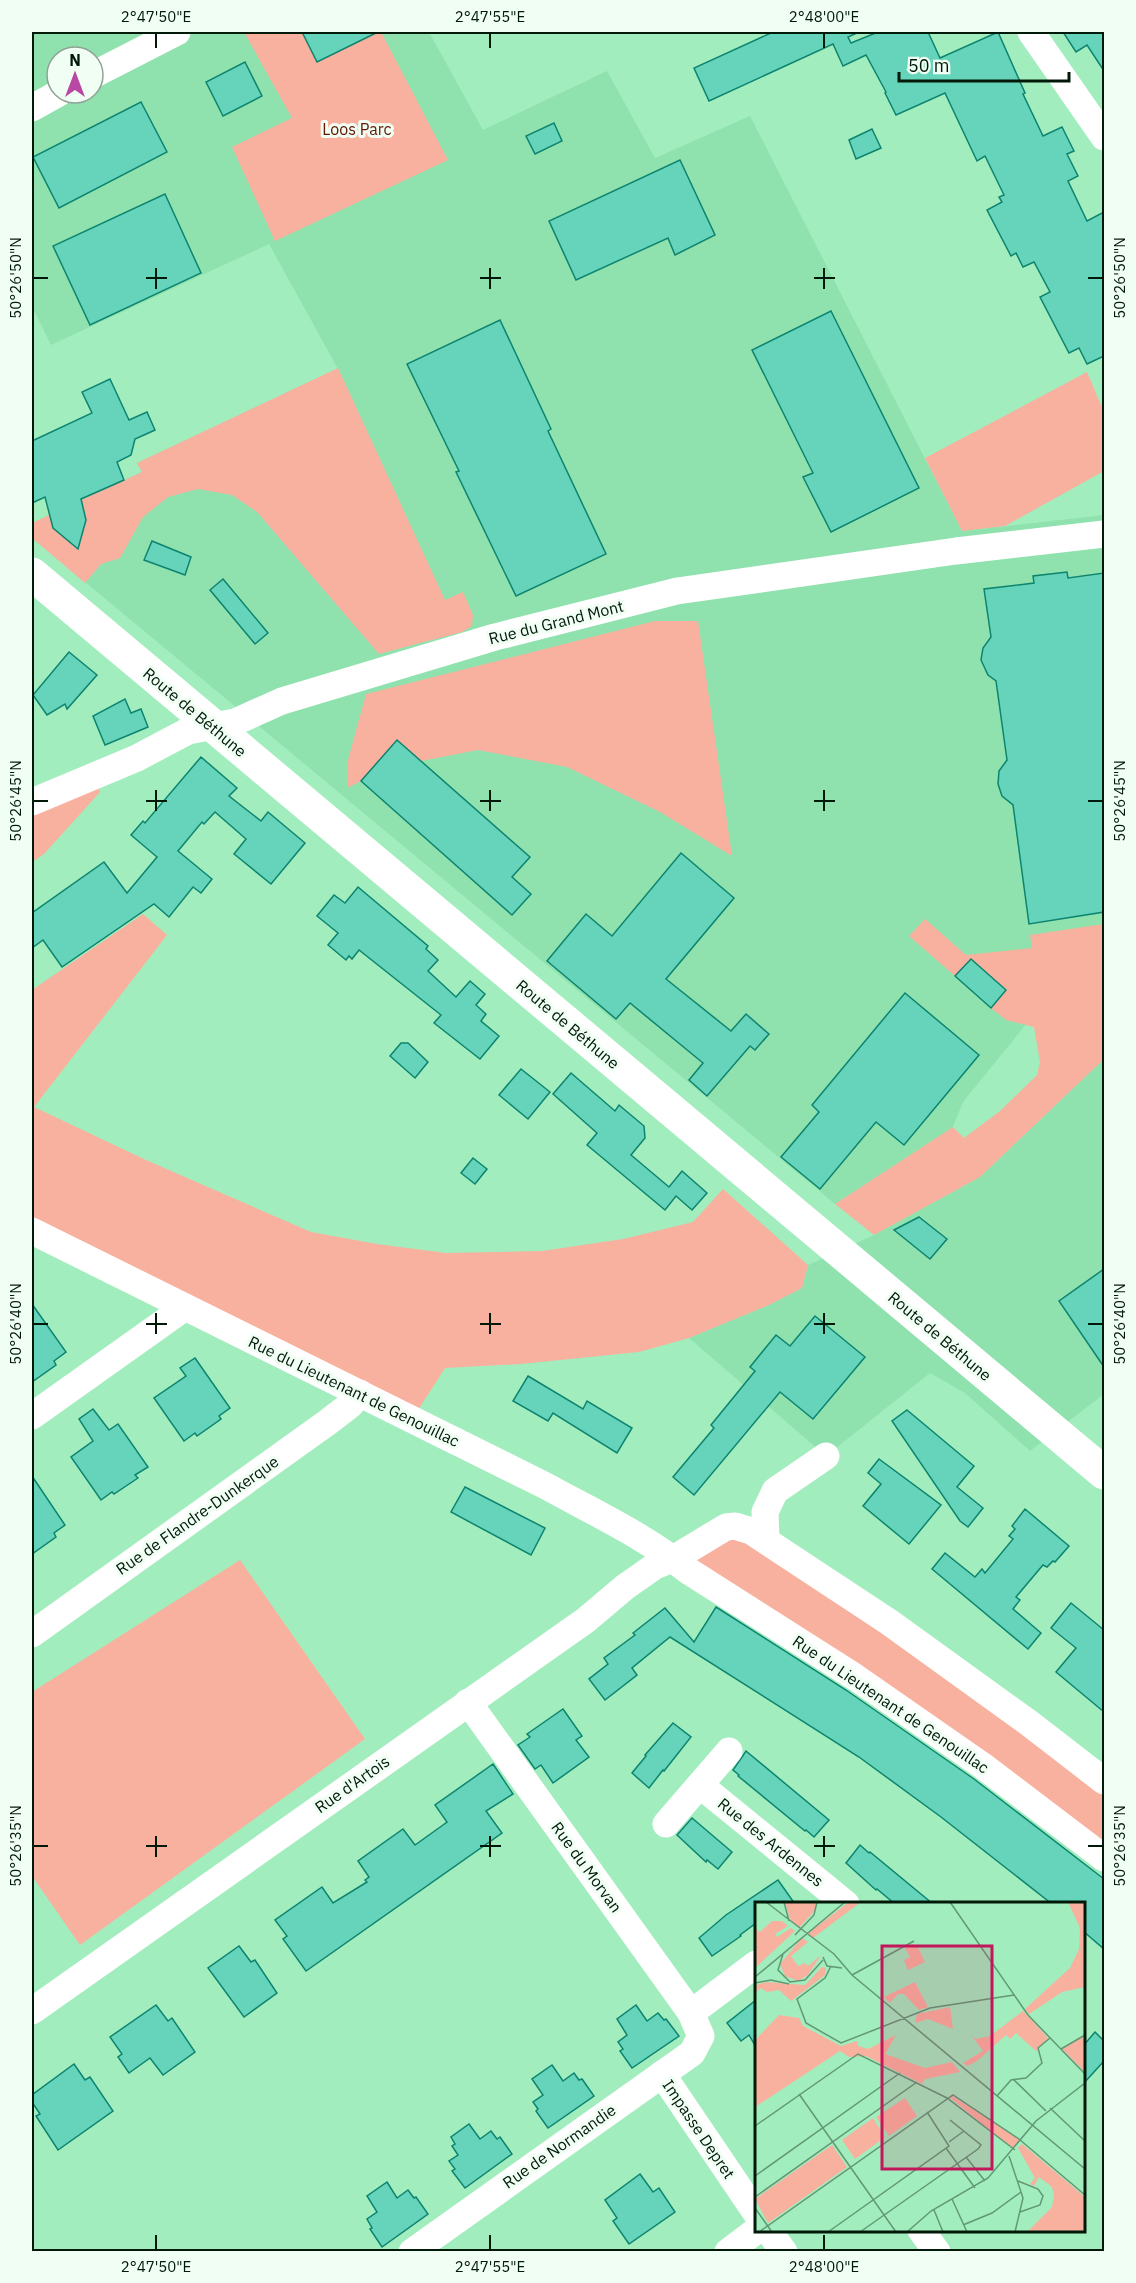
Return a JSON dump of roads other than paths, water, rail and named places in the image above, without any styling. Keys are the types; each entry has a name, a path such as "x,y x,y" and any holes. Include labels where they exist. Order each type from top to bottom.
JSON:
{"main road":[{"name":"Route de Béthune","path":"32,574 1104,1473"}],"street":[{"path":"105,69 177,32"},
{"path":"1031,32 1104,137"},
{"name":"Rue du Grand Mont","path":"32,802 137,758 188,731 236,722 282,701 495,637 677,591 944,553 1104,534"},
{"name":"Rue du Lieutenant de Genouillac","path":"32,1231 546,1486 673,1559 864,1683 983,1766 1104,1858"},
{"path":"32,1416 184,1308"},
{"name":"Rue de Flandre-Dunkerque","path":"32,1634 350,1406 360,1393"},
{"path":"766,1540 765,1512 775,1491 825,1456"},
{"path":"673,1559 726,1527 742,1527 766,1540 889,1622 1029,1723 1104,1782"},
{"name":"Rue d'Artois","path":"32,2011 586,1620 625,1587 655,1566 673,1559"},
{"name":"Rue du Morvan","path":"468,1702 696,2024"},
{"path":"666,1824 729,1751"},
{"name":"Rue des Ardennes","path":"700,1785 841,1902"},
{"path":"696,2024 755,1965"},
{"name":"Rue de Normandie","path":"412,2252 692,2053 696,2024"},
{"name":"Impasse Depret","path":"662,2074 755,2213"},
{"path":"728,2252 755,2232"},
{"path":"769,2232 784,2252"},
{"path":"922,2232 937,2252"}],"park label":[{"name":"Loos Parc","path":"357,129"}]}
